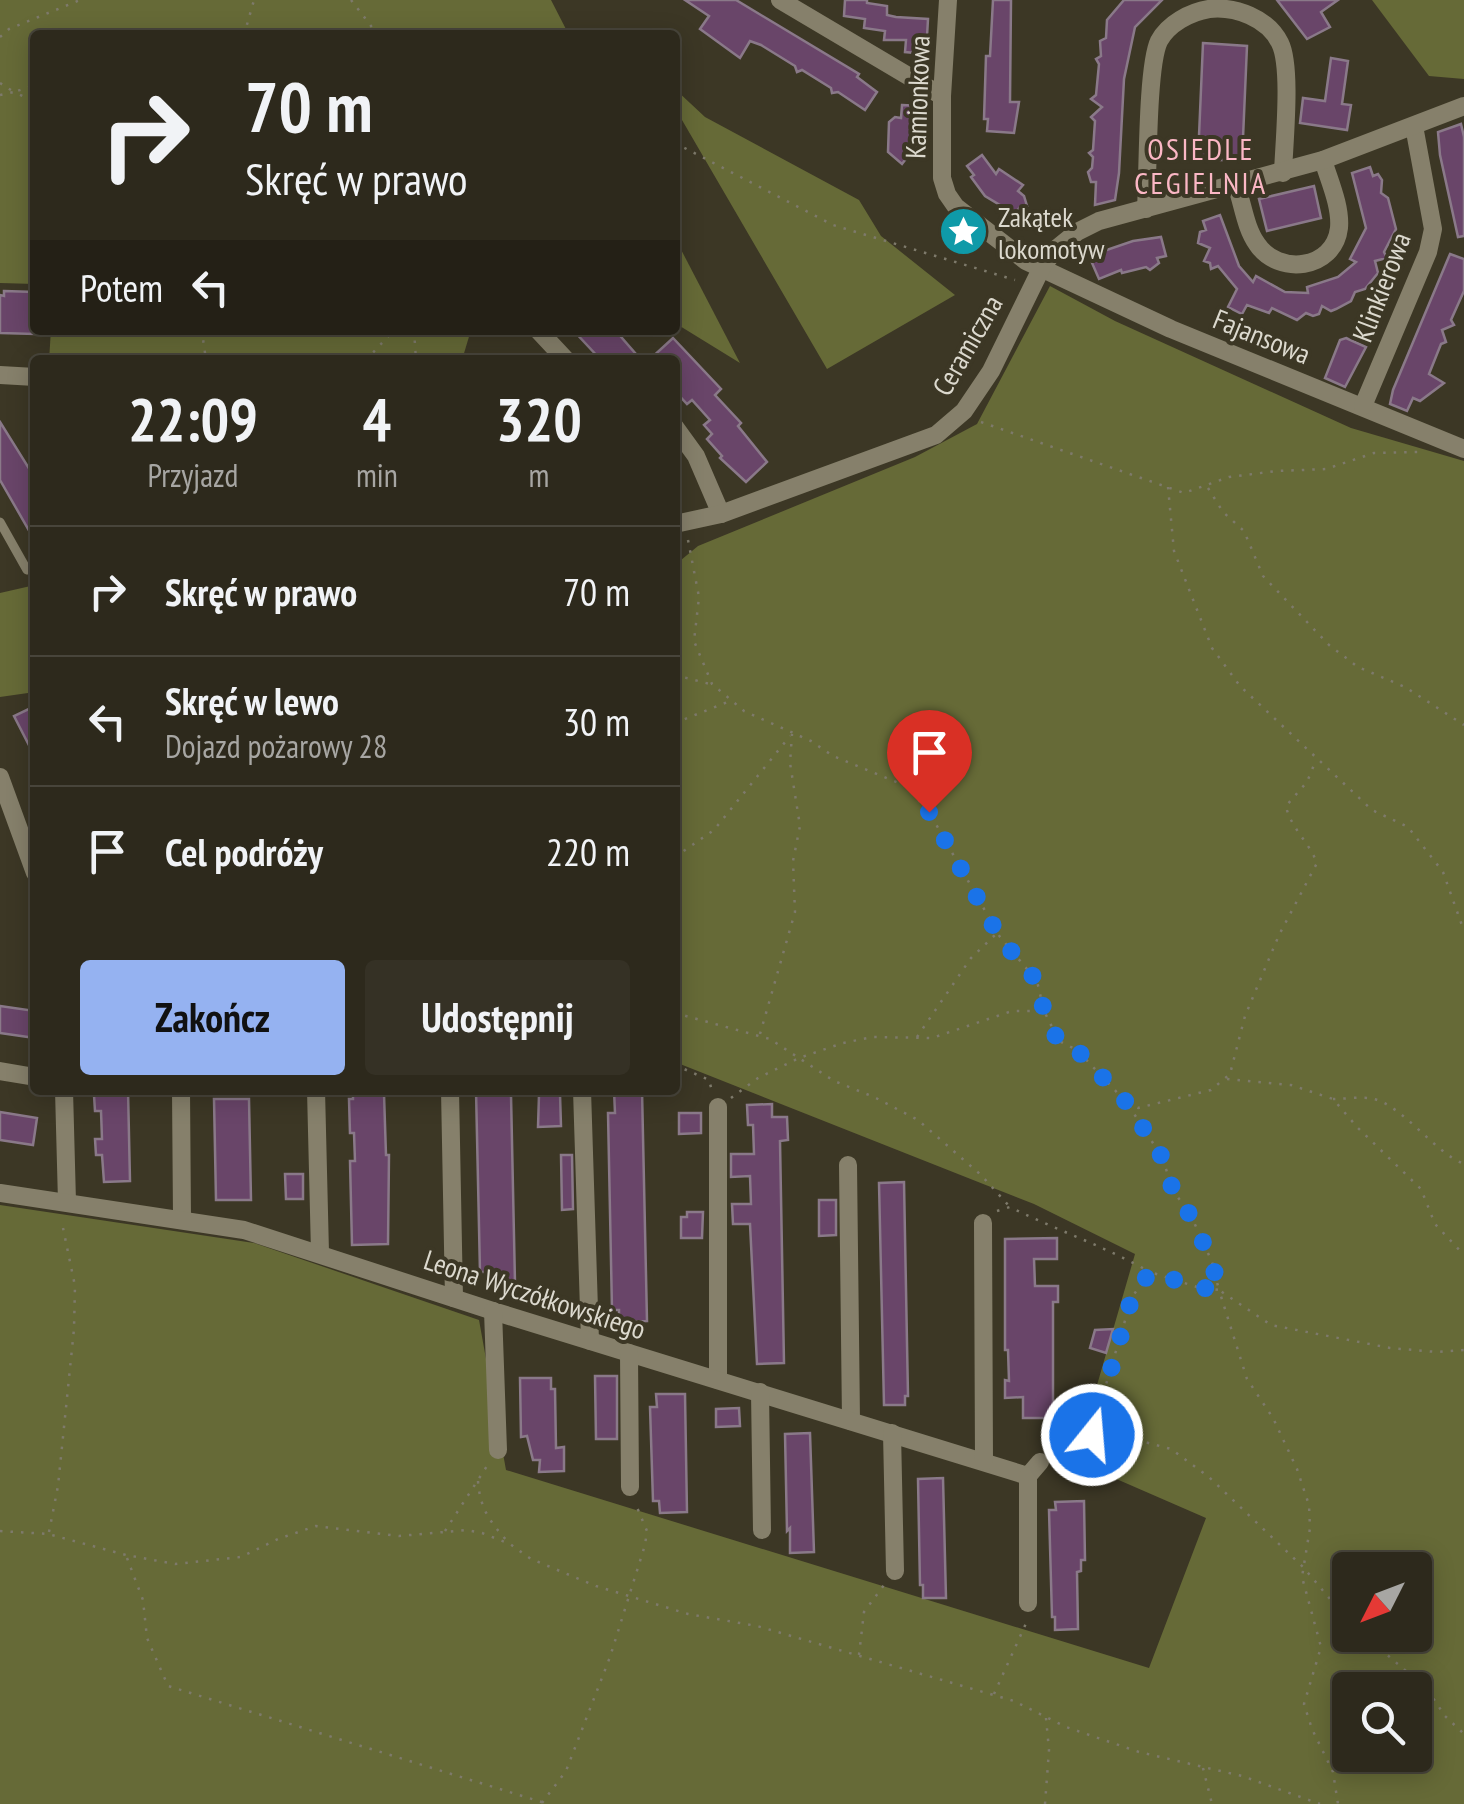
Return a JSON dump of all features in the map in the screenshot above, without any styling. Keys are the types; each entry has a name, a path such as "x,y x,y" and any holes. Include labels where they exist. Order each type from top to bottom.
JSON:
{"street":[{"path":"780,0 942,96"},
{"name":"Kamionkowa","path":"948,0 942,96 942,178 946,194 956,207 1007,248 1042,267"},
{"path":"1146,209 1154,55 1165,32 1188,14 1232,9 1268,27 1280,41 1285,60 1283,173"},
{"name":"Ceramiczna","path":"680,524 721,514 936,435 959,416 991,371 1042,267 1056,250 1099,220 1283,173 1464,106"},
{"name":"Klinkierowa","path":"1363,406 1428,252 1433,229 1414,126"},
{"path":"1236,185 1250,233 1258,246 1274,260 1302,265 1328,252 1339,231 1338,209 1323,160"},
{"name":"Fajansowa","path":"1042,267 1171,329 1464,449"},
{"path":"543,335 561,355"},
{"path":"0,375 30,376"},
{"path":"680,434 696,456 721,514"},
{"path":"1,781 27,825"},
{"path":"0,1071 30,1076"},
{"path":"63,1202 64,1095"},
{"path":"181,1095 182,1219"},
{"path":"316,1095 320,1253"},
{"path":"450,1095 454,1298"},
{"path":"582,1095 590,1341"},
{"path":"718,1107 718,1380"},
{"path":"848,1165 851,1420"},
{"name":"Leona Wyczółkowskiego","path":"0,1192 244,1230 984,1461 1034,1469"},
{"path":"983,1223 984,1461"},
{"path":"494,1311 498,1450"},
{"path":"629,1353 630,1487"},
{"path":"760,1392 762,1530"},
{"path":"892,1433 895,1572"},
{"path":"1028,1603 1034,1469"}],"lane":[{"path":"0,522 27,570"}],"path":[{"path":"0,37 9,29 80,0"},
{"path":"245,30 254,0"},
{"path":"351,0 374,30"},
{"path":"0,83 30,100"},
{"path":"0,95 30,87"},
{"path":"680,146 833,225 1021,283"},
{"path":"371,355 389,335"},
{"path":"959,416 1184,494 1229,478 1326,469 1374,453 1423,452"},
{"path":"1206,486 1223,512 1244,531 1263,576 1330,645 1358,667 1405,687 1464,725"},
{"path":"1168,488 1174,550 1212,648 1240,686 1372,810 1408,827 1443,872 1464,930"},
{"path":"680,524 699,597 694,641 712,684"},
{"path":"680,676 712,684 744,711 833,756 906,786 929,812 998,933 1037,981 1044,1011 1058,1041 1077,1050 1127,1103 1162,1157 1173,1190 1192,1218 1212,1262 1247,1380 1272,1418 1297,1469 1309,1505 1310,1528 1302,1577 1320,1647 1304,1704 1333,1772 1338,1804"},
{"path":"680,720 732,701"},
{"path":"680,854 714,830 741,801 792,733"},
{"path":"759,1037 795,912 793,860 800,826 790,763 792,733"},
{"path":"1127,1103 1138,1108 1211,1090 1230,1074 1245,1016 1279,935 1317,863 1300,831 1288,820 1286,806 1307,782 1317,759"},
{"path":"916,1037 971,958 998,933"},
{"path":"680,1067 709,1080 718,1107 758,1078 843,1043 874,1037 932,1038 1012,1011 1044,1011"},
{"path":"680,1013 770,1040 834,1081 918,1120 981,1174 1010,1207 1108,1249 1150,1272 1219,1290 1271,1325 1390,1348 1464,1350"},
{"path":"1225,1078 1290,1084 1334,1099 1375,1099 1424,1132 1448,1158 1464,1164"},
{"path":"1334,1099 1421,1190 1435,1224 1464,1255"},
{"path":"48,1534 58,1486 74,1329 74,1286 62,1232 63,1202"},
{"path":"983,1223 996,1211 1010,1207"},
{"path":"1092,1435 1132,1297 1150,1272"},
{"path":"1034,1469 1092,1435 1126,1437 1171,1448 1209,1478 1304,1568 1332,1601"},
{"path":"444,1532 498,1450"},
{"path":"478,1478 479,1504 485,1516 510,1544 531,1559 688,1614 758,1626 994,1695 1138,1752 1242,1776 1320,1804"},
{"path":"126,1555 143,1600 147,1638 168,1686 544,1803 566,1771 610,1658 648,1532 630,1487"},
{"path":"0,1531 48,1534 175,1564 241,1556 316,1526 399,1536 467,1530 510,1544"},
{"path":"859,1656 864,1612 895,1572"},
{"path":"994,1695 1028,1623 1028,1603"},
{"path":"1384,1652 1427,1688 1445,1716 1464,1734"},
{"path":"1045,1804 1049,1750 1046,1717"},
{"path":"1203,1767 1212,1804"}],"green space":[{"path":"0,0 551,0 566,30 30,30 30,284 0,283"},
{"path":"1372,0 1464,0 1464,79 1429,76"},
{"path":"680,94 705,117 859,200 881,236 955,295 827,369 680,117"},
{"path":"680,248 740,363 680,326"},
{"path":"1050,286 1115,321 1351,428 1464,461 1464,1804 0,1804 0,1205 254,1243 479,1320 506,1470 1149,1668 1206,1518 1075,1461 1135,1254 1034,1204 680,1064 680,561 698,546 915,457 977,424"},
{"path":"51,335 470,335 464,355 49,355"},
{"path":"30,586 30,693 0,697 0,593"}],"building":[{"path":"685,0 736,0 859,74 857,77 877,92 865,110 838,92 832,93 831,88 802,70 797,72 795,66 761,45 750,41 740,58 700,29 709,16"},
{"path":"845,0 867,0 887,6 887,15 928,19 926,54 905,52 906,40 884,40 885,31 864,28 865,19 844,16"},
{"path":"993,0 1011,0 1010,102 1019,102 1014,133 987,131 988,119 984,119"},
{"path":"1124,0 1162,0 1135,27 1124,79 1115,200 1095,205 1096,182 1091,182 1088,172 1092,168 1093,157 1089,153 1093,150 1095,121 1091,117 1102,107 1091,99 1096,95 1096,59 1101,56 1100,41 1106,38 1107,20"},
{"path":"1277,0 1338,0 1321,12 1330,27 1307,39"},
{"path":"1203,43 1247,46 1242,161 1198,159"},
{"path":"1331,58 1348,61 1342,104 1351,105 1347,130 1300,123 1303,98 1325,101"},
{"path":"902,105 921,106 923,119 922,138 902,164 888,152 889,122 901,118"},
{"path":"1461,124 1464,236 1458,237 1438,132"},
{"path":"982,155 996,174 999,169 1023,185 1018,191 1027,206 1020,207 1015,214 985,196 967,166"},
{"path":"1370,167 1373,176 1378,174 1382,180 1381,193 1388,198 1396,229 1384,252 1387,258 1375,261 1378,273 1365,289 1355,292 1351,301 1336,309 1331,311 1322,306 1319,314 1306,313 1297,320 1272,308 1269,313 1247,305 1242,314 1228,307 1237,289 1218,266 1211,269 1210,263 1204,261 1210,248 1198,243 1200,232 1206,230 1203,221 1220,215 1239,266 1253,282 1256,276 1285,292 1308,293 1307,287 1338,277 1356,262 1350,259 1366,228 1352,173"},
{"path":"1314,186 1321,218 1267,231 1259,199"},
{"path":"1161,237 1166,256 1157,258 1159,263 1150,270 1121,270 1099,279 1089,256 1133,241"},
{"path":"1450,254 1464,259 1464,291 1451,320 1454,325 1442,330 1446,342 1441,344 1429,374 1444,383 1420,401 1413,398 1407,411 1390,404 1393,390"},
{"path":"4,291 30,292 30,334 0,333 0,295 4,296"},
{"path":"578,335 619,335 635,353 633,355 596,355"},
{"path":"673,338 721,389 715,395 741,423 738,426 767,462 746,482 720,458 707,439 712,434 704,425 710,420 692,400 687,404 680,396 680,355 654,355"},
{"path":"1346,338 1366,347 1345,387 1325,378 1340,340"},
{"path":"0,422 30,470 30,532 0,480"},
{"path":"30,708 30,747 14,716"},
{"path":"0,1006 30,1010 30,1037 0,1033"},
{"path":"94,1095 128,1095 130,1181 104,1182 102,1155 96,1155 95,1139 102,1139 101,1111 95,1111"},
{"path":"353,1095 384,1095 389,1155 388,1244 352,1245 350,1161 355,1161 349,1099"},
{"path":"476,1095 511,1095 515,1283 487,1284 486,1272 480,1272"},
{"path":"539,1095 560,1095 561,1126 538,1127"},
{"path":"614,1095 642,1095 647,1321 619,1322 619,1310 612,1310 608,1113 615,1113"},
{"path":"214,1099 249,1099 251,1200 216,1200"},
{"path":"772,1104 772,1117 787,1117 788,1140 780,1141 784,1363 757,1364 750,1224 733,1224 732,1204 751,1204 750,1176 731,1177 731,1154 754,1154 753,1125 748,1125 747,1105"},
{"path":"0,1112 37,1118 33,1145 0,1140"},
{"path":"679,1113 701,1113 701,1133 679,1134"},
{"path":"561,1155 572,1155 573,1209 562,1210"},
{"path":"285,1174 303,1174 303,1199 286,1199"},
{"path":"904,1182 908,1396 905,1405 884,1405 879,1183"},
{"path":"819,1200 836,1200 836,1235 819,1236"},
{"path":"687,1212 703,1212 702,1238 681,1238 681,1217 687,1217"},
{"path":"1057,1238 1057,1259 1034,1259 1035,1286 1058,1286 1058,1302 1053,1302 1053,1418 1023,1418 1023,1397 1005,1398 1005,1380 1009,1381 1005,1350 1005,1239"},
{"path":"1113,1329 1106,1353 1090,1348 1095,1330"},
{"path":"595,1376 617,1376 617,1439 596,1439"},
{"path":"520,1378 551,1378 551,1389 555,1389 556,1448 564,1447 564,1471 539,1472 540,1460 533,1460 527,1436 521,1437"},
{"path":"656,1394 685,1394 687,1512 660,1513 659,1501 653,1501 650,1407 657,1407"},
{"path":"739,1408 740,1426 716,1427 716,1409"},
{"path":"810,1433 814,1552 790,1553 785,1434"},
{"path":"943,1478 946,1598 923,1598 918,1479"},
{"path":"1084,1501 1085,1560 1081,1560 1081,1571 1077,1572 1078,1629 1055,1630 1049,1510 1056,1510 1055,1502"}],"place":[{"name":"Zakątek lokomotyw","path":"963,232"}],"district":[{"name":"OSIEDLE CEGIELNIA","path":"1201,165"}],"route":[{"path":"929,812 1000,938 1037,981 1044,1011 1058,1041 1077,1050 1127,1103 1162,1157 1173,1190 1192,1218 1212,1262 1219,1290 1150,1272 1132,1297 1092,1435"}]}
